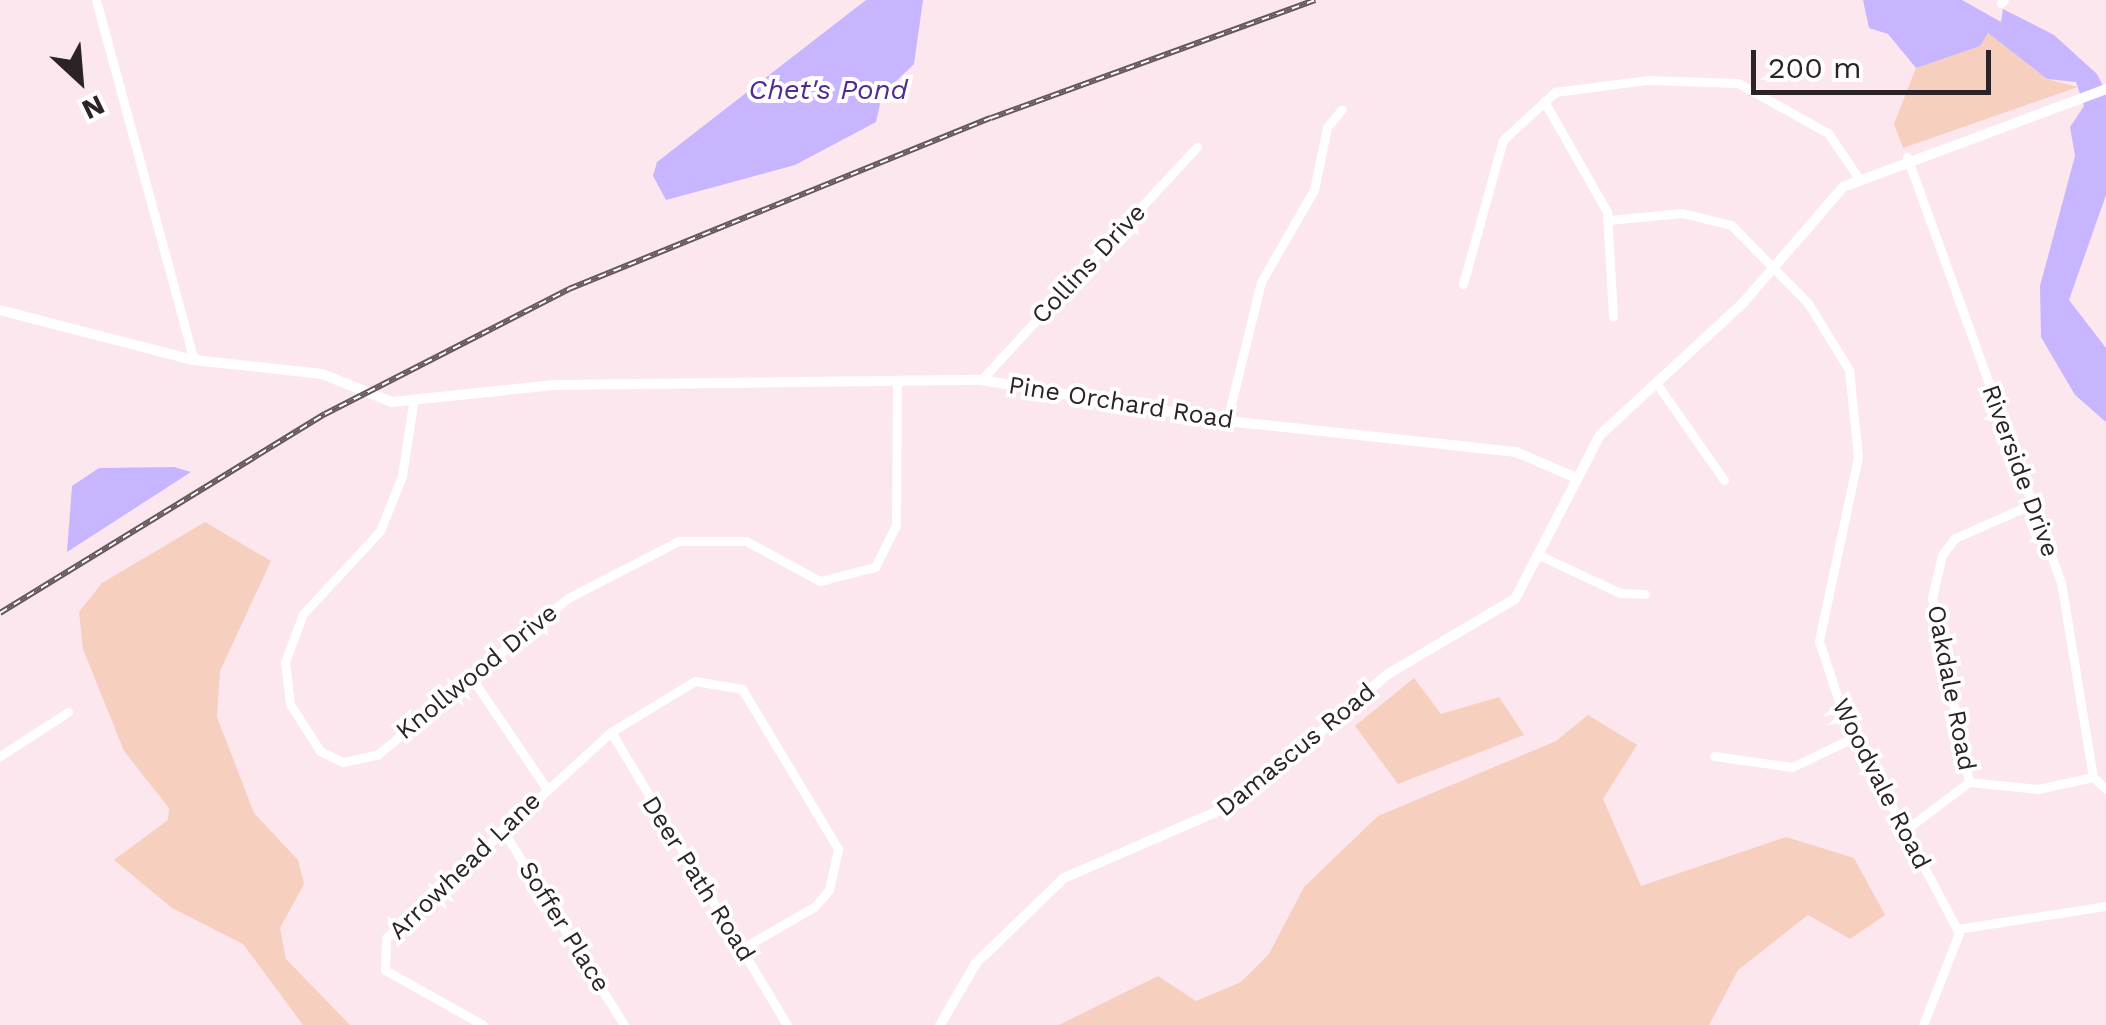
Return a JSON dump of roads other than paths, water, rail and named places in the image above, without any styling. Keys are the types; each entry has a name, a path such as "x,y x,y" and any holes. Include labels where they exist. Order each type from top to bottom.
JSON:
{"street":[{"path":"96,0 194,360"},
{"path":"1463,284 1504,140 1544,101 1592,84 1738,83 1828,133 1858,178"},
{"path":"1572,476 1600,435 1656,384 1858,178 1907,157 2106,89"},
{"path":"1544,101 1609,220 1613,318"},
{"path":"1227,422 1261,282 1314,190 1326,127 1342,108"},
{"name":"Collins Drive","path":"982,380 1196,148"},
{"name":"Riverside Drive","path":"1907,157 2061,582 2093,777"},
{"name":"Woodvale Road","path":"1609,220 1706,215 1731,225 1771,266 1839,348 1858,414 1858,456 1819,610 1831,688 1957,929"},
{"name":"Pine Orchard Road","path":"0,310 194,360 344,382 379,400 413,404 554,385 982,380 1227,422 1516,452 1572,476"},
{"name":"Knollwood Drive","path":"413,404 402,476 380,531 303,614 286,686 320,751 363,761 568,598 679,541 746,541 820,581 875,567 896,526 897,380"},
{"path":"1656,384 1724,480"},
{"name":"Damascus Road","path":"940,1025 976,963 1028,906 1064,878 1239,802 1388,674 1490,621 1515,600 1572,476"},
{"name":"Oakdale Road","path":"1904,831 1970,782 1932,598 1956,538 2030,505"},
{"path":"1537,554 1620,593 1645,594"},
{"name":"Arrowhead Lane","path":"469,674 547,789 386,938 382,952 385,970 482,1025"},
{"path":"547,789 611,732 695,681 730,682 816,801 838,849 829,890 741,950"},
{"path":"0,756 68,712"},
{"name":"Deer Path Road","path":"611,732 787,1025"},
{"path":"1714,756 1792,767 1855,737"},
{"path":"1970,782 2038,789 2093,777 2106,789"},
{"name":"Soffer Place","path":"502,829 624,1025"},
{"path":"1923,1025 1957,929 2106,906"}],"water":[{"name":"Chet's Pond","path":"866,0 923,0 914,64 882,95 876,122 795,165 666,200 653,176 657,162"},
{"path":"1863,0 1962,0 2001,22 2003,9 2054,35 2097,74 2106,92 2106,195 2069,300 2106,348 2106,422 2075,395 2041,337 2040,286 2075,156 2070,127 2084,106 2076,82 2047,79 1988,33 1980,46 1916,68 1888,34 1869,28"},
{"path":"174,467 191,472 67,552 72,486 99,468"}],"railway":[{"path":"0,613 325,414 569,289 991,118 1315,0"}]}
